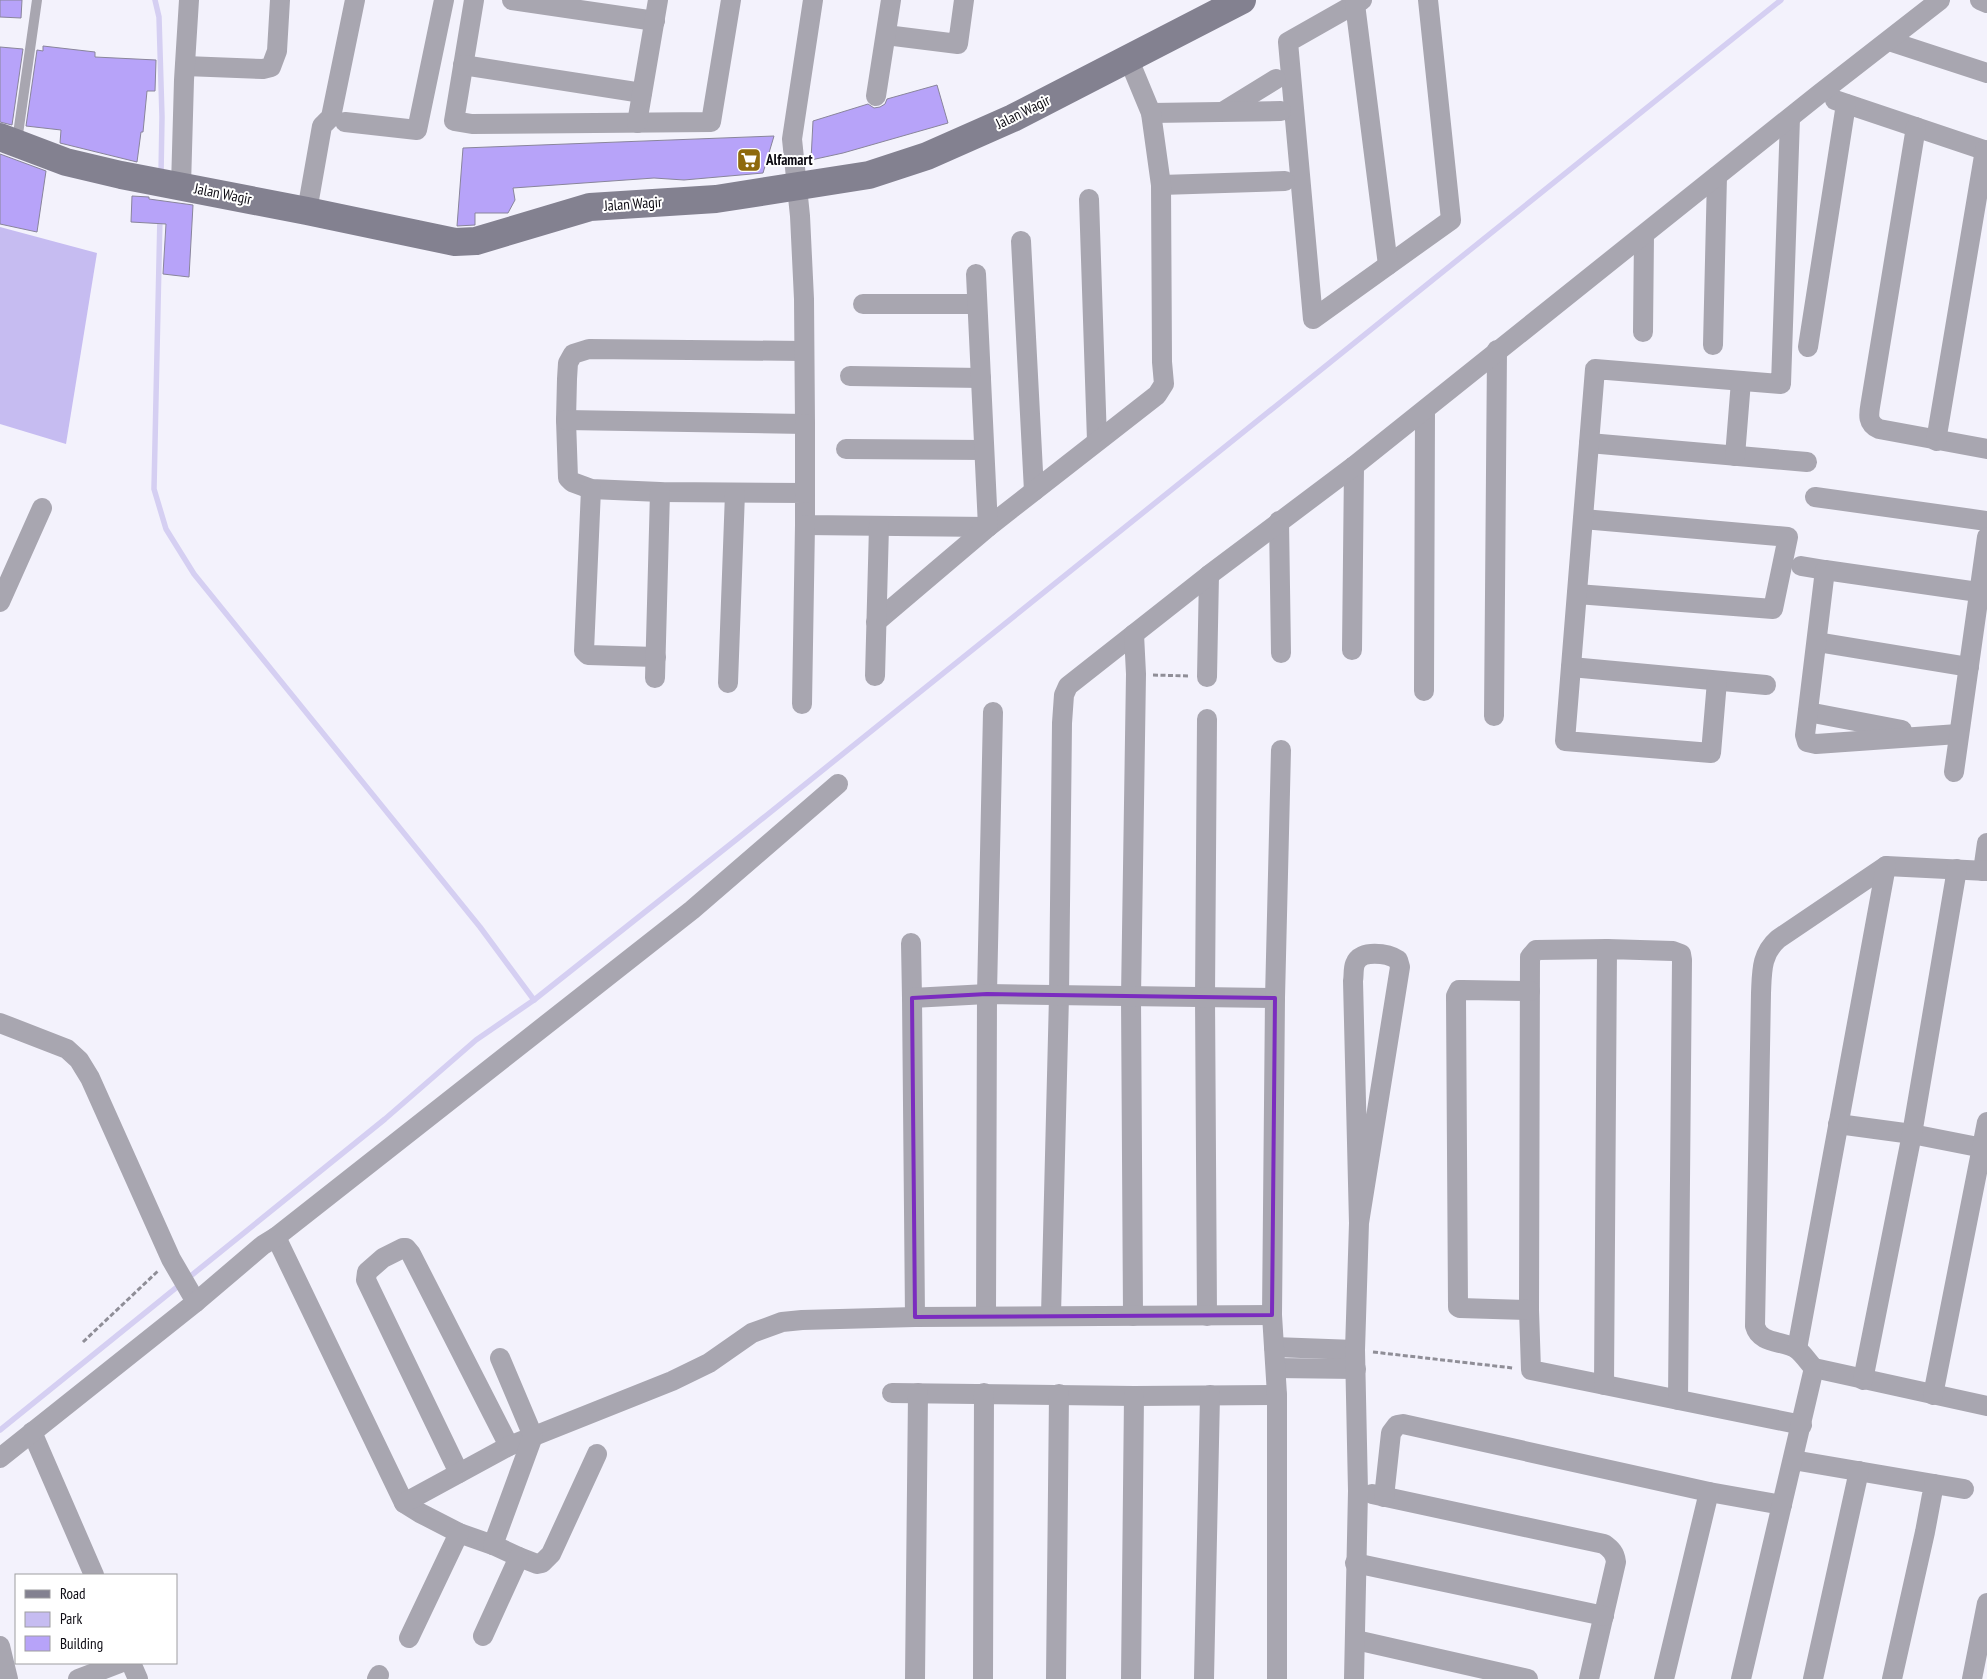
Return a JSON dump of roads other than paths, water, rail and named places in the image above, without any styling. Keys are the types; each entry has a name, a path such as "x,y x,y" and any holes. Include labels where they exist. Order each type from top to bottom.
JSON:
{"street":[{"path":"182,0 184,73"},
{"path":"177,186 189,0"},
{"path":"184,73 271,67 277,51 280,0"},
{"path":"307,211 322,126 317,113 342,0"},
{"path":"322,126 331,117 356,0"},
{"path":"345,122 417,130 444,0"},
{"path":"474,0 454,121 472,124 711,122 732,0"},
{"path":"512,0 655,21"},
{"path":"637,123 658,0"},
{"path":"802,704 805,493 804,351 800,216 792,138 813,0"},
{"path":"876,96 891,0"},
{"path":"886,35 958,44 964,0"},
{"name":"Jalan Wagir","path":"8,140 66,162 177,186 455,242 476,241 590,207 716,199 869,175 927,156 1013,118 1129,60 1242,0"},
{"path":"1388,265 1358,2 1288,42 1313,319 1451,220 1428,0"},
{"path":"1051,1316 1059,996 1062,723 1064,695 1068,686 1208,575 1354,466 1818,94 1940,0"},
{"path":"1980,0 1987,2"},
{"path":"1889,41 1987,73"},
{"path":"876,622 988,526 1156,395 1164,384 1162,362 1161,185 1151,113 1129,60"},
{"path":"463,65 642,93"},
{"path":"1222,112 1276,79"},
{"path":"1818,94 1986,150 1936,441"},
{"path":"1808,348 1846,104"},
{"path":"1151,113 1281,111"},
{"path":"1717,680 1711,753 1565,741 1595,369 1781,384 1790,118"},
{"path":"1916,127 1869,415 1873,426 1879,429 1987,449"},
{"path":"1713,345 1718,176"},
{"path":"1161,185 1285,180"},
{"path":"1089,199 1097,441"},
{"path":"1643,332 1644,235"},
{"path":"1021,241 1034,491"},
{"path":"976,274 988,526"},
{"path":"863,304 977,304"},
{"path":"804,351 589,350 578,352 573,354 568,363 566,420 568,478 572,482 591,489 660,492 805,493"},
{"path":"1494,716 1497,350"},
{"path":"850,376 981,378"},
{"path":"1735,456 1742,381"},
{"path":"1424,691 1425,410"},
{"path":"566,420 805,424"},
{"path":"1589,443 1807,462"},
{"path":"846,449 984,450"},
{"path":"1352,650 1354,466"},
{"path":"591,489 584,651 588,655 599,656 656,657"},
{"path":"655,678 660,492"},
{"path":"728,684 735,493"},
{"path":"1815,496 1987,521"},
{"path":"0,602 42,508"},
{"path":"1577,594 1773,610 1788,536 1583,519"},
{"path":"1279,522 1281,653"},
{"path":"804,525 988,526"},
{"path":"875,676 879,526"},
{"path":"1954,772 1987,537"},
{"path":"1801,566 1978,592"},
{"path":"1825,570 1818,642 1805,735 1807,742 1811,744 1958,734"},
{"path":"1207,677 1208,575"},
{"path":"1133,1316 1131,997 1136,674 1134,634"},
{"path":"1818,642 1969,666"},
{"path":"1571,667 1766,685"},
{"path":"986,1316 986,994 993,712"},
{"path":"1808,712 1926,735"},
{"path":"1207,719 1205,997 1207,1316"},
{"path":"1277,1679 1277,1395 1272,1315 1280,750"},
{"path":"0,1458 194,1299 276,1237 692,910 838,784"},
{"path":"1987,843 1985,871 1886,866 1778,939 1768,949 1763,966 1755,1326 1757,1332 1762,1337 1797,1349 1814,1368 1987,1406"},
{"path":"1797,1349 1886,866"},
{"path":"1863,1380 1912,1134 1957,869"},
{"path":"912,942 915,1317"},
{"path":"1604,1385 1607,949"},
{"path":"1678,1400 1681,954 1673,951 1607,949 1536,950 1530,957 1529,1310 1531,1370 1604,1385 1678,1400 1802,1425"},
{"path":"1354,1679 1358,1491 1355,1360 1359,1223 1354,965 1358,958 1366,954 1381,954 1393,956 1398,960 1400,967 1359,1223"},
{"path":"1529,1310 1460,1308 1457,1303 1456,996 1460,990 1530,991"},
{"path":"912,998 986,994 1275,998"},
{"path":"0,1023 67,1050 79,1060 90,1078 173,1263 194,1299"},
{"path":"1933,1395 1987,1122"},
{"path":"1838,1124 1912,1134 1983,1148"},
{"path":"276,1237 404,1503 459,1533 537,1564 547,1560 551,1554 597,1454"},
{"path":"459,1473 373,1298 366,1280 367,1272 383,1258 403,1248 406,1248 411,1254 509,1446"},
{"path":"404,1503 509,1446 672,1381 709,1363 752,1333 782,1322 915,1317 1272,1315"},
{"path":"1274,1347 1355,1360"},
{"path":"493,1545 534,1436 500,1358"},
{"path":"1276,1368 1355,1360"},
{"path":"1741,1679 1814,1368"},
{"path":"892,1393 1134,1396 1277,1395"},
{"path":"983,1679 984,1393"},
{"path":"916,1679 918,1394"},
{"path":"1056,1679 1060,1394"},
{"path":"1131,1679 1134,1396"},
{"path":"1204,1679 1210,1396"},
{"path":"1384,1497 1391,1433 1397,1425 1403,1424 1709,1492 1782,1505"},
{"path":"32,1432 94,1574"},
{"path":"1793,1460 1964,1489"},
{"path":"1813,1679 1859,1472"},
{"path":"1892,1679 1934,1484"},
{"path":"1358,1491 1604,1544 1615,1556 1616,1562 1589,1679"},
{"path":"1664,1679 1709,1492"},
{"path":"409,1638 459,1533"},
{"path":"482,1636 519,1558"},
{"path":"1356,1563 1604,1616"},
{"path":"1972,1679 1987,1602"},
{"path":"1356,1640 1528,1679"},
{"path":"6,1646 8,1679"},
{"path":"78,1679 117,1664"},
{"path":"131,1664 138,1679"}],"lane":[{"path":"8,140 37,0"}],"waterway":[{"path":"155,0 159,17 162,117 161,175"},
{"path":"0,1430 385,1119 476,1040 534,1000 737,839 1781,0"},
{"path":"160,216 154,489 166,529 194,574 480,927 534,1000"}],"place":[{"name":"Alfamart","path":"749,160"}]}
